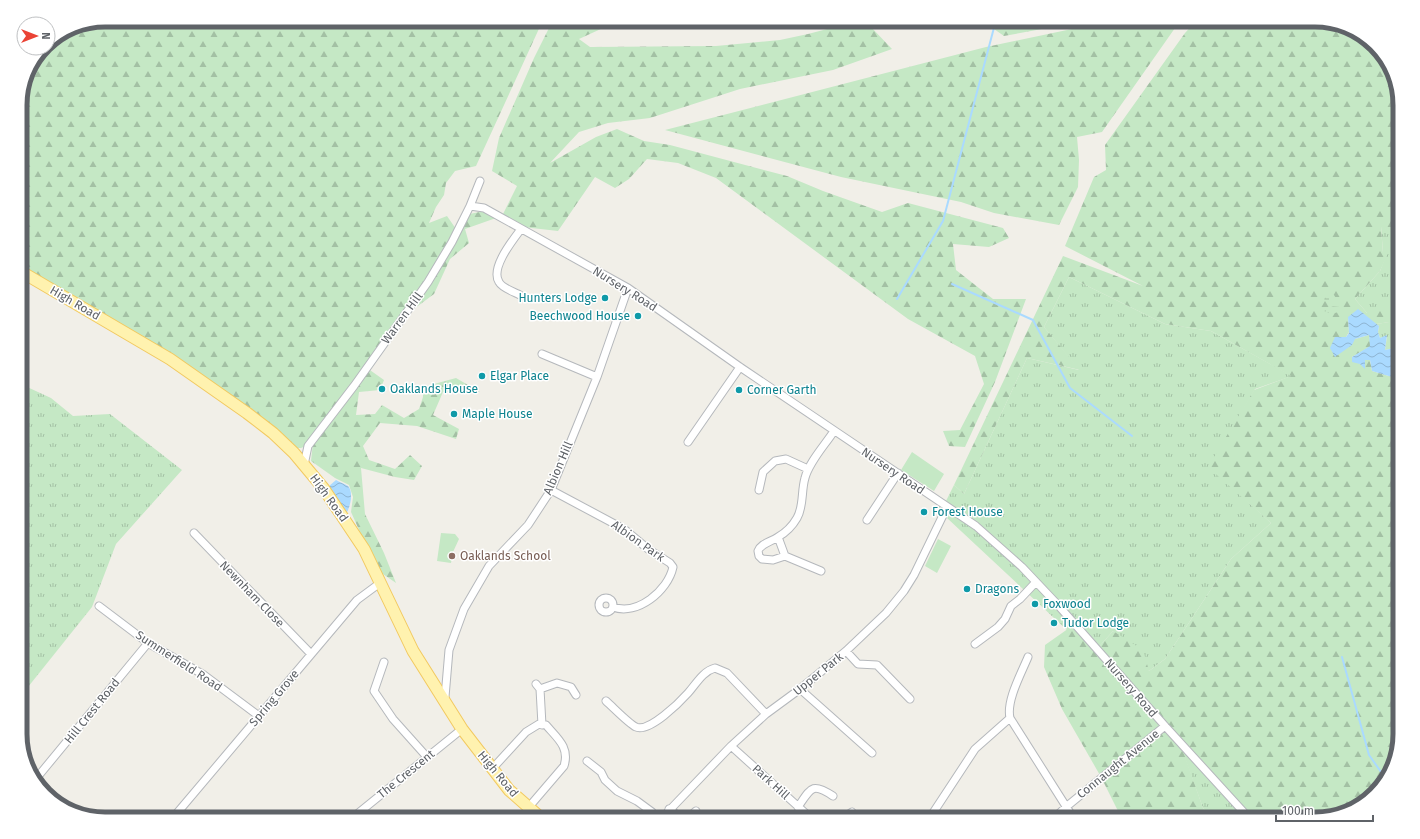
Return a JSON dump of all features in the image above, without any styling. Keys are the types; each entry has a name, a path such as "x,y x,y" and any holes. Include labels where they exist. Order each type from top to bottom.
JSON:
{"main road":[{"name":"High Road","path":"27,276 170,359 247,413 273,433 294,453 324,489 364,548 412,651 462,729 509,790 533,812"}],"street":[{"name":"Warren Hill","path":"304,465 308,446 354,386 428,282 452,242 470,206 480,181"},
{"name":"Nursery Road","path":"470,206 484,208 628,288 740,367 976,526 1022,567 1057,604 1244,812"},
{"path":"520,295 502,286 497,276 498,266 507,249 521,229"},
{"name":"Albion Hill","path":"444,701 449,650 464,610 489,566 528,525 551,490 597,377 628,288"},
{"path":"542,354 597,377"},
{"path":"688,442 740,367"},
{"path":"820,571 785,556 765,560 758,554 762,545 778,537 794,522 798,516 801,508 804,481 808,469 834,431"},
{"name":"Warren Hill","path":"294,453 308,446"},
{"path":"759,490 763,472 775,461 786,459 808,469"},
{"path":"867,520 898,474"},
{"name":"Albion Park","path":"551,490 624,529 648,549 670,563 673,567 671,574 663,587 640,606 630,609 618,609 613,607"},
{"name":"Upper Park","path":"666,812 731,746 766,714 800,689 846,651 886,613 904,591 914,575 947,507"},
{"name":"Newnham Close","path":"194,533 311,654"},
{"path":"778,537 785,556"},
{"path":"975,644 998,627 1011,606 1036,582"},
{"name":"Spring Grove","path":"178,812 357,600 380,583"},
{"name":"Summerfield Road","path":"100,606 148,643 204,675 259,716"},
{"name":"Hill Crest Road","path":"39,775 148,643"},
{"path":"846,651 858,664 877,665 910,699"},
{"path":"1028,657 1014,691 1008,712 1010,718 1070,812"},
{"path":"384,662 374,691 393,720 426,757"},
{"path":"606,701 637,727 644,728 672,709 706,672 715,668 727,673 766,714"},
{"path":"542,725 538,687 557,683 571,687 576,695"},
{"path":"800,689 870,748"},
{"path":"934,812 975,749 1010,718"},
{"path":"492,769 526,732 534,727 546,725 565,749 566,758 564,766 528,808"},
{"name":"Connaught Avenue","path":"1060,812 1165,726"},
{"name":"The Crescent","path":"359,812 462,729"},
{"name":"Park Hill","path":"731,746 804,812"},
{"path":"587,761 601,772 606,780 617,791 637,801 652,812"},
{"path":"798,807 811,790 817,787 833,796"},
{"path":"669,809 673,812"}],"green space":[{"path":"100,27 540,27 476,166 455,171 446,183 444,195 436,207 429,223 447,216 456,229 465,215 484,211 496,218 465,229 469,243 450,259 434,294 391,326 367,368 384,380 380,390 359,392 356,415 375,414 382,405 404,418 419,409 423,397 423,387 456,378 480,392 443,392 433,415 459,429 456,439 417,426 380,423 363,446 369,460 395,469 410,455 422,466 414,480 395,477 361,468 365,514 384,553 396,583 377,570 351,512 353,497 349,485 335,478 311,461 313,443 301,448 293,448 258,418 27,271 27,100 33,75 40,62 45,56 56,56 56,44 62,40 75,33"},
{"path":"550,27 605,27 579,39 590,47 716,46 780,40 832,27 871,27 892,49 833,70 740,89 650,118 608,123 579,132 550,163 596,137 617,129 644,141 670,145 787,176 823,191 882,212 908,203 1003,228 1009,238 989,247 953,244 956,270 993,299 1026,299 995,382 965,447 949,446 943,431 960,430 984,384 975,356 908,319 716,178 678,163 647,159 629,179 615,188 595,177 558,231 523,227 503,214 517,186 492,171 499,138 534,58"},
{"path":"991,27 1053,27 1004,36"},
{"path":"1081,27 1175,28 1102,132 1077,137 1079,160 1078,187 1059,225 994,213 961,202 841,177 665,130 986,47"},
{"path":"1191,27 1314,27 1344,33 1357,40 1372,52 1380,62 1389,80 1393,100 1393,232 1381,227 1383,253 1388,253 1380,271 1355,299 1367,313 1371,307 1392,315 1390,322 1376,324 1365,316 1348,317 1349,332 1346,337 1355,339 1369,335 1371,346 1352,357 1365,368 1365,360 1370,360 1372,371 1393,379 1393,734 1387,764 1377,781 1370,789 1362,796 1345,806 1325,811 1248,812 1183,751 1203,808 1206,812 1118,812 1101,777 1062,709 1044,667 1045,645 1072,626 1097,649 1113,631 1143,650 1149,671 1165,659 1231,559 1271,523 1208,467 1254,390 1291,376 1211,331 1165,324 1069,277 1044,327 1080,370 1027,358 964,494 954,485 1063,256 1143,286 1065,246 1094,177 1106,170 1105,145"},
{"path":"1381,226 1393,232 1393,348 1385,350 1387,336 1380,338 1378,332 1379,326 1376,324 1389,322 1367,313 1355,299 1380,271 1387,253 1383,253"},
{"path":"1069,277 1165,324 1211,331 1292,376 1255,389 1210,467 1271,523 1231,559 1165,659 1149,671 1113,631 1097,649 1069,632 947,518 935,509 946,501 954,485 964,494 1027,358 1079,370 1044,327"},
{"path":"1329,295 1334,295 1337,300 1328,304 1324,299"},
{"path":"1333,306 1340,307 1338,312 1332,314 1324,311"},
{"path":"27,387 51,398 73,416 110,414 182,470 116,544 92,607 27,688"},
{"path":"912,452 944,474 934,491 901,470"},
{"path":"441,533 455,534 459,539 453,552 451,563 437,561"},
{"path":"938,539 951,546 937,573 925,566"},
{"path":"1182,750 1248,812 1206,812 1203,808"}],"water":[{"path":"1358,309 1379,326 1378,332 1380,338 1387,335 1385,350 1393,348 1393,379 1372,371 1370,360 1365,360 1365,369 1360,364 1352,362 1352,357 1370,346 1369,335 1355,339 1352,345 1335,357 1330,348 1335,337 1346,337 1349,333 1348,317"},
{"path":"336,480 348,486 351,492 351,500 346,514 328,487"}],"waterway":[{"path":"897,299 943,221 994,27"},
{"path":"952,284 1033,320 1070,388 1132,436"},
{"path":"1342,657 1369,755 1382,773"}],"place":[{"name":"Hunters Lodge","path":"605,298"},
{"name":"Beechwood House","path":"638,316"},
{"name":"Elgar Place","path":"482,376"},
{"name":"Oaklands House","path":"382,389"},
{"name":"Corner Garth","path":"739,390"},
{"name":"Maple House","path":"454,414"},
{"name":"Forest House","path":"924,512"},
{"name":"Oaklands School","path":"452,556"},
{"name":"Dragons","path":"967,589"},
{"name":"Foxwood","path":"1035,604"},
{"name":"Tudor Lodge","path":"1054,623"}]}
